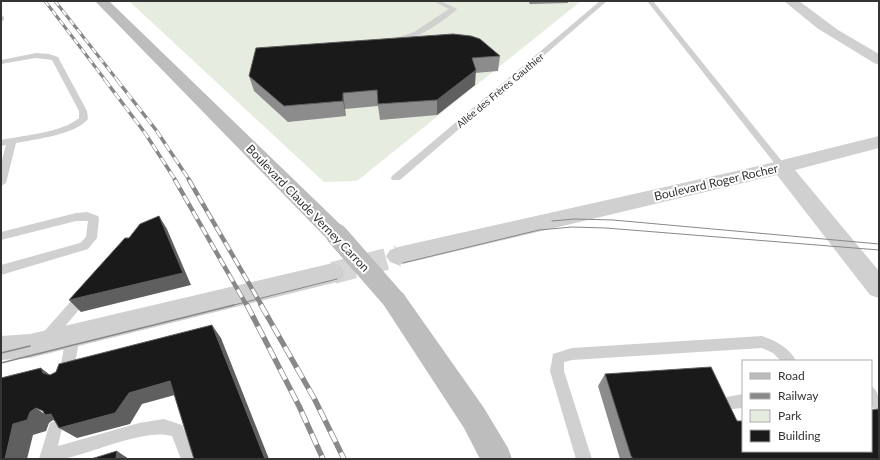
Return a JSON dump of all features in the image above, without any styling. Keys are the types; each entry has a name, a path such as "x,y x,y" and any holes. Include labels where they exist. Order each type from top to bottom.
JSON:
{"main road":[{"name":"Boulevard Claude Verney Carron","path":"102,1 337,235 394,300 474,418 497,459"}],"street":[{"path":"791,1 822,25 879,60"},
{"name":"Boulevard Roger Rocher","path":"398,256 522,226 552,221 782,167 879,142"},
{"path":"782,167 879,288"},
{"path":"1,348 36,345 333,273"}],"lane":[{"path":"384,43 398,42 454,9 436,1"},
{"name":"Allée des Frères Gauthier","path":"396,178 604,1"},
{"path":"650,1 782,167"},
{"path":"1,62 48,55 55,59 83,111 84,119 80,123 65,129 1,143"},
{"path":"1,182 12,141"},
{"path":"1,236 76,217 86,216 94,218 91,238 84,246 1,270"},
{"path":"36,345 92,286"},
{"path":"66,379 73,336"},
{"path":"584,459 557,371 558,358 572,354 762,342 774,346 782,351 788,360"},
{"path":"872,394 879,405"},
{"path":"48,458 139,430 164,426 177,430 189,459"},
{"path":"48,458 55,428"}],"green space":[{"path":"129,1 581,1 357,181 324,182"}],"building":[{"path":"453,34 471,36 480,39 500,56 472,58 476,70 437,100 378,104 377,90 343,93 343,101 284,106 249,76 256,48"},
{"path":"159,216 183,273 69,300 125,238 129,238 140,224"},
{"path":"212,325 265,459 194,459 170,381 129,393 115,413 59,428 51,414 45,415 43,411 36,408 30,412 27,420 13,424 5,459 1,459 1,378 41,368 43,373 50,375 56,372 59,364"},
{"path":"711,367 737,421 742,421 742,452 872,452 872,410 879,409 879,459 633,459 605,374"},
{"path":"117,451 116,459 91,459"}],"tunnel":[{"path":"333,273 398,256"}],"tram line":[{"path":"552,221 574,219 613,220 879,244"},
{"path":"403,263 539,230 572,227 606,228 879,250"},
{"path":"231,306 337,279"},
{"path":"1,363 231,306"},
{"path":"1,353 30,346"}],"railway":[{"path":"45,1 106,81"},
{"path":"55,1 118,81"},
{"path":"105,80 145,133 176,181"},
{"path":"117,80 156,130 190,181"},
{"path":"175,180 247,306"},
{"path":"189,180 262,306"},
{"path":"247,305 299,406 323,459"},
{"path":"261,305 314,398 344,459"}]}
